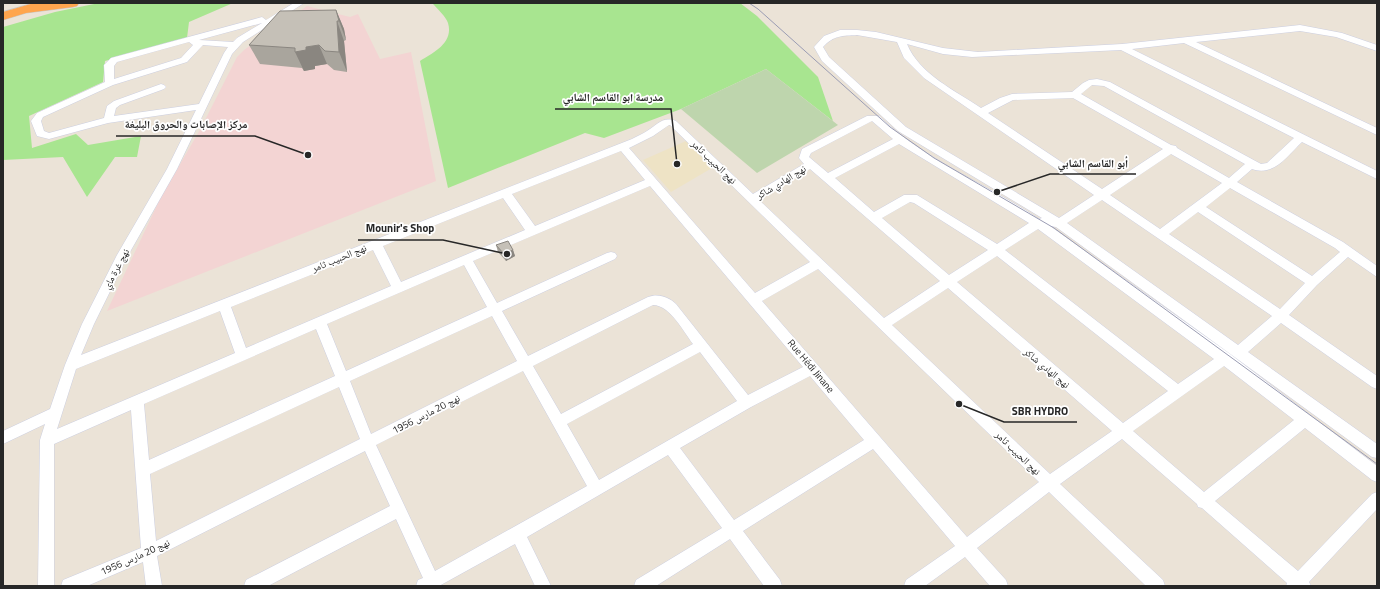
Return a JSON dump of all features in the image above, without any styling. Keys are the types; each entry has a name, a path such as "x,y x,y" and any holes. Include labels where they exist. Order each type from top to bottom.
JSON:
{"highway":[{"path":"3,5 12,3"},
{"path":"3,16 48,3"},
{"path":"23,10 73,3"}],"street":[{"name":"نهج غرة ماي","path":"46,586 46,440 70,366 88,324 121,258 172,169 228,52 233,45 259,27 281,16 300,3"},
{"path":"110,83 109,66 114,60 281,16"},
{"path":"1377,48 1335,33 1319,29 1300,28 1122,47 974,55 945,52 866,33 845,32 826,37 820,42 818,47 825,59 902,129 1060,222 1377,452"},
{"path":"182,41 233,45"},
{"path":"900,41 907,56 916,67 1161,234 1377,384"},
{"path":"1187,41 1377,132"},
{"path":"200,43 184,60 110,83 40,115 36,121 40,134 45,136 108,120 203,106"},
{"path":"1122,47 1377,175"},
{"path":"1075,95 1091,82 1108,84 1246,159 1250,164 1261,168 1270,166 1302,137"},
{"path":"108,120 114,104 161,87"},
{"path":"982,112 1003,100 1012,97 1075,95 1172,148 1230,183 1339,244 1377,272"},
{"name":"نهج الهادي شاكر","path":"900,139 873,117 806,150 804,158 1298,584"},
{"name":"نهج الحبيب ثامر","path":"70,366 622,146 644,137 665,122 671,122 1157,586"},
{"path":"827,178 900,139 922,154 991,192 1038,223 1225,358 1377,475"},
{"name":"Rue Hédi Jinane","path":"622,146 1000,586"},
{"path":"884,324 1038,223 1060,222 1172,148"},
{"name":"نهج الهادي شاكر","path":"752,199 811,164"},
{"path":"1161,234 1230,183 1250,164"},
{"path":"46,440 398,288 653,181"},
{"path":"505,193 532,231"},
{"path":"873,218 908,198 917,199 997,250 1179,392"},
{"path":"1198,207 1313,282"},
{"path":"376,244 398,288"},
{"path":"1239,352 1280,316 1313,282 1348,251"},
{"path":"143,470 493,308 611,256"},
{"path":"466,260 596,488"},
{"path":"754,300 818,263"},
{"name":"نهج 20 مارس 1956","path":"69,586 149,552 652,300 667,302 746,403"},
{"path":"224,304 242,356"},
{"path":"320,322 368,443 398,510 428,584 746,403 813,368"},
{"path":"558,422 702,345"},
{"path":"912,586 966,547 1049,483 1123,432 1225,358"},
{"path":"137,402 149,552 154,586"},
{"path":"3,438 55,413"},
{"path":"1203,502 1305,419"},
{"path":"642,586 874,441"},
{"path":"670,446 774,586"},
{"path":"1298,584 1377,499"},
{"path":"252,586 398,510"},
{"path":"518,534 543,586"}],"shaded area":[{"path":"307,6 350,17 358,14 380,59 411,52 436,181 107,311 160,199 201,128 237,57 244,50"},
{"path":"686,141 712,168 671,192 643,160"}],"green space":[{"path":"99,3 233,3 189,22 187,38 105,61 103,82 29,116 32,148 76,134 88,145 141,136 137,157 115,157 87,197 63,157 3,160 3,27 55,12"},
{"path":"432,3 740,3 757,16 818,77 833,121 766,69 681,109 604,138 585,133 448,188 420,61 436,51 445,42 448,36 448,23"},
{"path":"766,69 838,125 757,173 681,109"}],"building":[{"path":"336,10 339,21 337,21 339,52 325,51 319,45 306,47 306,50 295,52 295,48 249,45 280,11"},
{"path":"508,241 513,250 504,254 496,245"}],"tram line":[{"path":"749,3 758,9 890,127 934,158 1054,228 1377,464"}],"place":[{"name":"مركز الإصابات والحروق البليغة","path":"308,155"},
{"name":"مدرسة ابو القاسم الشابي","path":"677,164"},
{"name":"أبو القاسم الشابي","path":"997,192"},
{"name":"Mounir's Shop","path":"507,254"},
{"name":"SBR HYDRO","path":"959,404"}]}
